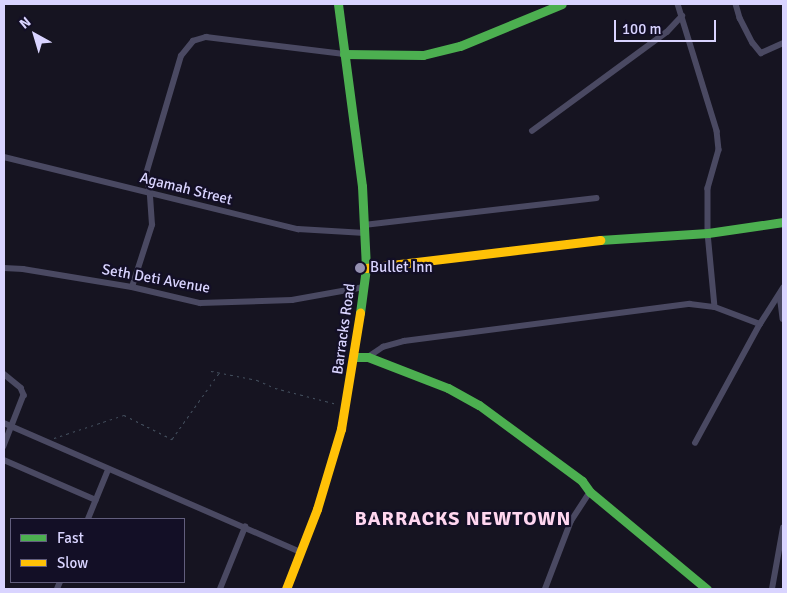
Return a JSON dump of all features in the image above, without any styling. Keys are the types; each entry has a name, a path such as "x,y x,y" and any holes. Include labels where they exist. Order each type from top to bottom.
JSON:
{"street":[{"name":"Barracks Road","path":"286,589 329,472 345,407 366,268 362,186 338,4"},
{"path":"132,287 152,225 150,193 146,174 181,56 193,41 206,37 344,54 423,55 460,46 562,4"},
{"path":"678,4 717,131 719,150 708,188 708,233 715,307"},
{"path":"736,4 740,18 753,43 761,53 783,43"},
{"path":"532,130 667,32 682,16"},
{"name":"Agamah Street","path":"4,157 298,229 364,229 596,198"},
{"path":"366,268 600,240 708,233 783,222"},
{"name":"Seth Deti Avenue","path":"4,268 23,269 132,287 200,303 292,300 364,287"},
{"path":"783,290 781,302 783,319"},
{"path":"694,443 760,324 783,290"},
{"path":"368,357 383,347 404,341 690,304 715,307 760,324"},
{"path":"354,357 368,357 448,388 478,405 582,481 590,492 707,589"},
{"path":"4,374 21,388 24,396 4,446"},
{"path":"4,423 108,470 300,552"},
{"path":"4,460 96,500"},
{"path":"88,518 108,470"},
{"path":"545,589 571,521 590,492"},
{"path":"220,589 245,527"},
{"path":"772,589 783,528"}],"path":[{"path":"212,372 258,380 275,388 314,396 345,407"},
{"path":"44,441 124,415 172,439 219,373"}],"traffic: fast":[{"path":"338,4 362,186 366,268 360,313"},
{"path":"344,54 423,55 460,46 562,4"},
{"path":"600,240 708,233 783,222"},
{"path":"354,357 368,357 448,388 479,405 582,481 590,492 707,589"}],"traffic: slow":[{"path":"366,268 600,240"},
{"path":"286,589 317,509 341,429 360,313"}],"place":[{"name":"Bullet Inn","path":"360,268"}],"district":[{"name":"BARRACKS NEWTOWN","path":"463,518"}]}
